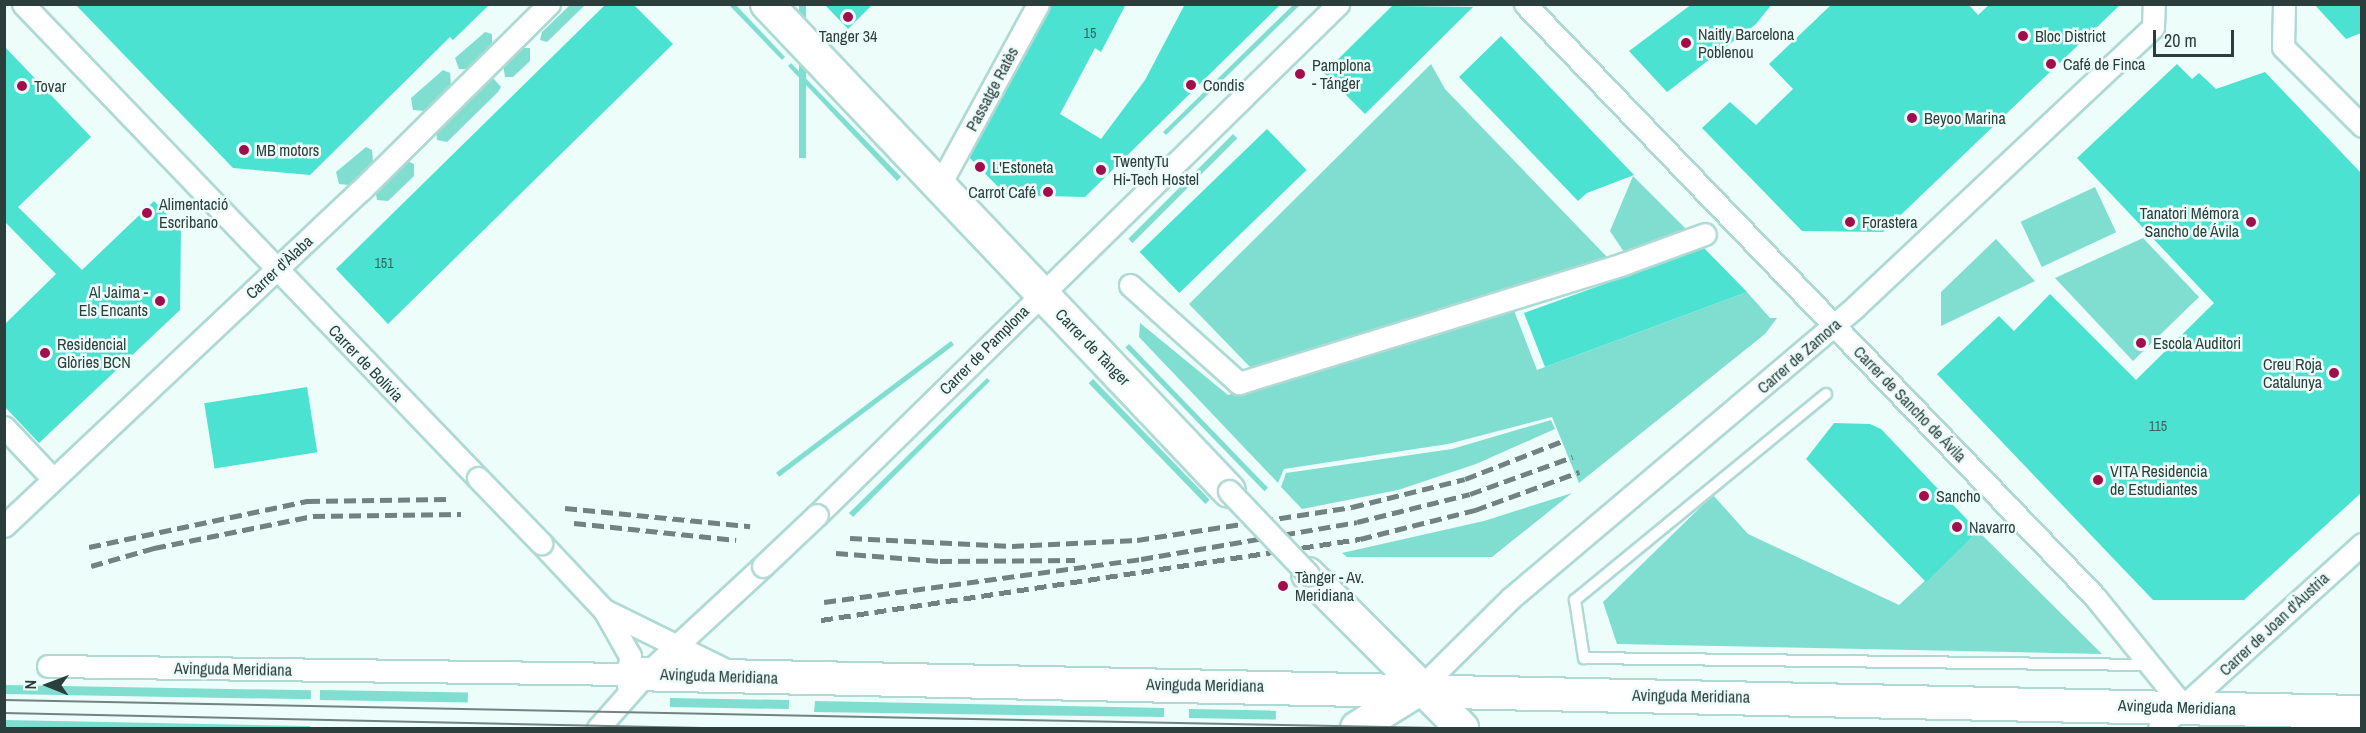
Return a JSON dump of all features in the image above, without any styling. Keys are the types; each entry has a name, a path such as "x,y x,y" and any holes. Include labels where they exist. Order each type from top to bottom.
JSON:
{"street":[{"name":"Carrer de Bolívia","path":"23,4 604,610 740,677"},
{"name":"Carrer d'Àlaba","path":"4,526 52,478 277,269 549,4"},
{"name":"Carrer de Tànger","path":"767,4 1308,574 1419,689 1462,729"},
{"name":"Passatge Ratès","path":"946,173 1038,4"},
{"name":"Carrer de Pamplona","path":"598,729 635,680 676,646 763,566 1338,4"},
{"name":"Carrer de Sancho de Ávila","path":"1525,4 1834,326 2154,665 2185,708"},
{"name":"Carrer de Zamora","path":"1419,689 1511,598 1834,326 2153,27 2154,4"},
{"path":"2284,4 2283,47 2361,126"},
{"path":"1130,285 1239,383 1612,268 1705,234"},
{"path":"4,427 52,478"},
{"name":"Carrer de Joan d'Àustria","path":"2159,729 2185,708 2361,544"},
{"path":"604,610 630,656 635,680"},
{"name":"Avinguda Meridiana","path":"48,666 635,680 740,677 1419,689 2361,712"},
{"path":"1357,729 1419,689"}],"lane":[{"path":"1826,394 1575,600 1584,658 2154,665"}],"green space":[{"path":"571,4 585,5 547,42 540,40 542,32"},
{"path":"736,5 785,57 782,60 730,6"},
{"path":"799,5 806,5 806,158 799,158"},
{"path":"1293,5 1300,5 1166,135 1163,132"},
{"path":"485,32 492,34 492,46 468,69 459,69 455,58"},
{"path":"520,48 530,48 530,61 513,77 505,77 503,64"},
{"path":"791,63 901,177 897,181 788,66"},
{"path":"1431,64 1445,89 1608,258 1251,368 1189,304"},
{"path":"443,70 450,73 451,85 425,111 413,110 411,98"},
{"path":"493,78 501,87 498,92 447,142 437,140 436,129"},
{"path":"1233,134 1237,138 1133,243 1128,239"},
{"path":"366,147 372,150 373,162 349,185 339,184 336,172"},
{"path":"407,161 414,164 414,176 388,201 377,200 375,188"},
{"path":"1633,176 1687,230 1624,252 1610,231"},
{"path":"2095,187 2116,232 2042,267 2021,222"},
{"path":"2143,238 2199,297 2133,361 2055,278"},
{"path":"1996,239 2035,281 1941,326 1941,292"},
{"path":"1747,292 1770,318 1777,318 1765,334 1579,483 1552,417 1448,444 1284,469 1278,483 1139,337 1140,323 1228,395 1513,308 1537,370"},
{"path":"951,341 954,345 779,477 776,473"},
{"path":"1129,344 1268,488 1264,491 1125,347"},
{"path":"987,378 990,381 853,517 849,513"},
{"path":"1093,379 1210,500 1205,504 1089,383"},
{"path":"1551,420 1555,429 1476,464 1398,490 1302,509 1281,487 1286,473 1452,449"},
{"path":"1572,493 1492,557 1347,557 1342,553 1484,521"},
{"path":"1713,495 1748,534 1899,605 1978,531 2102,654 1617,644 1603,602"},
{"path":"5,685 311,690 311,699 5,694"},
{"path":"320,690 468,693 468,703 320,700"},
{"path":"670,698 789,700 789,709 670,707"},
{"path":"815,701 1164,708 1164,717 814,712"},
{"path":"1189,709 1276,711 1276,720 1189,718"},
{"path":"5,720 310,726 310,728 5,728"}],"building":[{"path":"75,4 490,4 453,40 450,37 310,175 233,168"},
{"path":"606,4 633,4 673,44 388,324 336,269"},
{"name":"Tanger 34","path":"824,4 873,4 848,29"},
{"path":"1051,4 1126,4 1101,52 1095,48 1060,114 1101,139 1145,80 1185,4 1281,4 1085,197 1006,195 969,157"},
{"name":"Naitly Barcelona Poblenou","path":"1692,4 1772,4 1756,24 1667,92 1629,51"},
{"name":"Beyoo Marina","path":"1832,4 1968,4 1978,15 1990,4 2121,4 1883,232 1802,231 1702,128 1730,102 1756,125 1793,89 1769,64"},
{"path":"2314,4 2361,4 2361,33 2346,39"},
{"path":"1392,6 1473,7 1365,114 1324,73"},
{"path":"1501,36 1634,175 1587,193 1578,201 1459,77"},
{"path":"4,46 91,137 18,207 82,270 154,201 181,229 180,310 39,443 4,406 4,325 56,274 4,221"},
{"path":"2177,64 2192,79 2199,73 2216,89 2265,72 2361,173 2361,493 2244,600 2153,600 1937,374 1999,316 2014,331 2050,294 2136,380 2214,303 2077,158"},
{"path":"1267,129 1307,170 1179,293 1140,252"},
{"path":"1704,248 1747,292 1545,367 1524,313"},
{"path":"307,387 317,452 215,468 204,403"},
{"path":"1834,423 1870,424 1881,429 1978,531 1926,582 1806,459"}],"tram line":[{"path":"4,700 1439,728"},
{"path":"4,713 703,728"}],"railway":[{"path":"850,538 1012,546 1137,540 1352,507 1465,479 1565,440"},
{"path":"824,602 1141,559 1357,522 1470,494 1572,457"},
{"path":"821,620 1360,539 1475,510 1579,472"},
{"path":"89,547 308,501 446,499"},
{"path":"565,508 750,526"},
{"path":"91,566 154,548 313,516 461,514"},
{"path":"574,523 736,540"},
{"path":"836,553 940,561 1075,560"}],"place":[{"name":"Tanger 34","path":"848,17"},
{"name":"Bloc District","path":"2023,36"},
{"name":"Naitly Barcelona Poblenou","path":"1686,43"},
{"name":"Café de Finca","path":"2051,64"},
{"name":"Pamplona - Tánger","path":"1300,74"},
{"name":"Condis","path":"1191,85"},
{"name":"Tovar","path":"22,86"},
{"name":"Beyoo Marina","path":"1912,118"},
{"name":"MB motors","path":"244,150"},
{"name":"L'Estoneta","path":"980,167"},
{"name":"TwentyTu Hi-Tech Hostel","path":"1101,170"},
{"name":"Carrot Café","path":"1048,192"},
{"name":"Alimentació Escribano","path":"147,213"},
{"name":"Forastera","path":"1850,222"},
{"name":"Tanatori Mémora Sancho de Ávila","path":"2251,222"},
{"name":"Al Jaima - Els Encants","path":"160,301"},
{"name":"Escola Auditori","path":"2141,343"},
{"name":"Residencial Glòries BCN","path":"45,353"},
{"name":"Creu Roja Catalunya","path":"2334,373"},
{"name":"VITA Residencia de Estudiantes","path":"2098,480"},
{"name":"Sancho","path":"1924,496"},
{"name":"Navarro","path":"1957,527"},
{"name":"Tànger - Av. Meridiana","path":"1283,586"}]}
